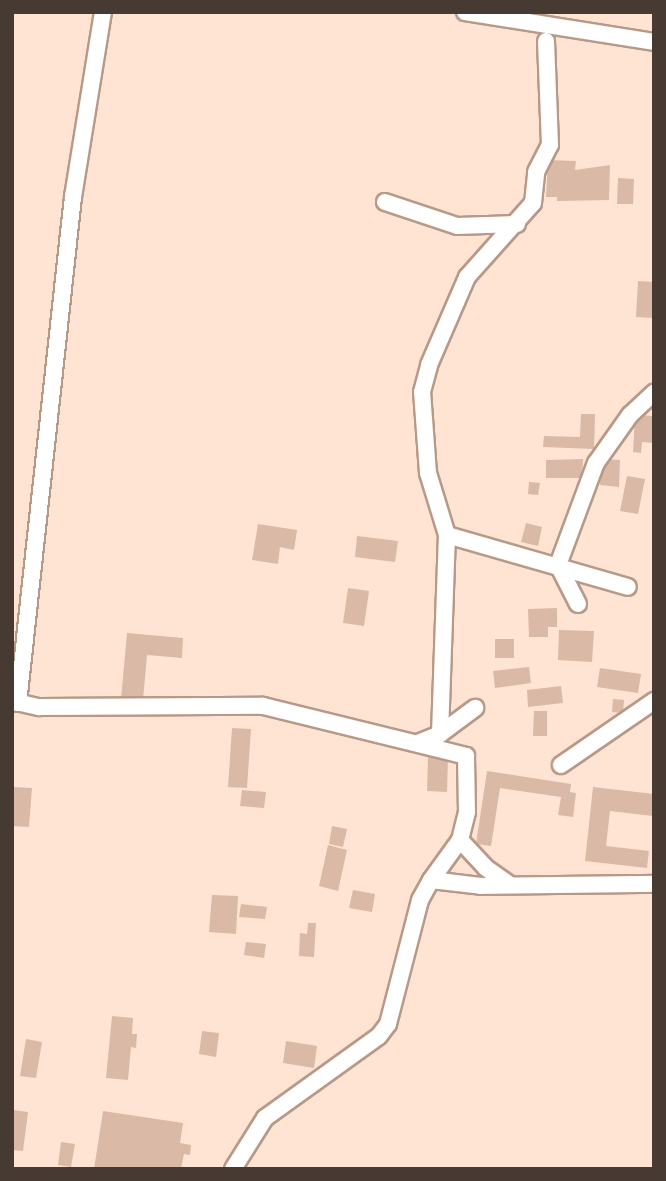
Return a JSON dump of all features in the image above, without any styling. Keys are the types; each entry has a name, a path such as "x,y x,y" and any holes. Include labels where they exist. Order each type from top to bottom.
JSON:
{"street":[{"path":"103,12 73,197 15,702 39,707 263,706 466,756 467,812 460,840 420,900 387,1024 379,1036 265,1118 233,1169"},
{"path":"465,12 509,16 654,41"},
{"path":"440,734 447,535 428,473 422,392 429,365 467,277 533,203 536,172 550,145 546,41"},
{"path":"385,202 457,226 517,224"},
{"path":"578,604 558,565 596,463 630,415 654,393"},
{"path":"447,535 628,587"},
{"path":"561,765 654,701"},
{"path":"418,743 440,734 475,708"},
{"path":"460,840 486,868 510,886"},
{"path":"431,880 510,886 654,884"}],"building":[{"path":"548,160 576,161 575,170 610,165 609,200 557,201 557,197 546,197"},
{"path":"618,178 634,179 633,204 617,204"},
{"path":"638,281 654,282 653,318 636,317"},
{"path":"581,414 595,414 594,449 543,447 544,436 580,437"},
{"path":"635,415 654,416 654,443 642,442 641,453 633,452"},
{"path":"583,459 582,478 546,478 546,460"},
{"path":"601,459 620,460 619,487 600,485"},
{"path":"627,476 645,479 638,514 620,511"},
{"path":"529,482 540,483 538,495 528,494"},
{"path":"526,523 542,527 538,546 521,542"},
{"path":"258,524 297,530 294,550 280,547 278,564 252,560"},
{"path":"357,536 398,541 395,562 355,557"},
{"path":"348,588 369,591 364,626 343,623"},
{"path":"557,608 557,627 548,627 548,637 529,637 528,609"},
{"path":"559,630 594,631 592,662 558,660"},
{"path":"127,633 183,638 182,658 147,655 143,700 121,699"},
{"path":"495,639 514,639 514,658 495,658"},
{"path":"529,667 531,683 495,688 493,671"},
{"path":"600,668 641,674 638,693 597,687"},
{"path":"561,686 563,703 528,707 527,690"},
{"path":"613,699 624,700 623,713 612,712"},
{"path":"534,711 547,711 547,736 533,736"},
{"path":"232,728 251,729 247,788 228,787"},
{"path":"428,757 448,758 447,792 427,791"},
{"path":"487,771 571,784 570,792 576,793 573,817 558,815 561,797 500,788 491,846 476,844"},
{"path":"12,787 32,788 29,827 12,826"},
{"path":"593,787 654,794 653,816 610,811 606,846 649,851 647,868 585,861"},
{"path":"242,790 266,792 264,808 240,806"},
{"path":"332,826 347,829 343,847 329,844"},
{"path":"328,845 347,850 338,891 319,886"},
{"path":"353,890 375,894 372,912 349,908"},
{"path":"212,895 238,896 236,934 209,932"},
{"path":"241,904 267,907 265,919 239,917"},
{"path":"308,923 316,923 314,957 299,956 300,933 307,934"},
{"path":"246,942 266,944 264,958 244,955"},
{"path":"112,1016 133,1018 132,1034 137,1034 136,1048 131,1047 128,1080 106,1078"},
{"path":"202,1031 219,1033 216,1057 199,1054"},
{"path":"26,1039 42,1042 36,1078 20,1076"},
{"path":"286,1041 317,1046 314,1068 283,1063"},
{"path":"13,1110 28,1112 23,1151 12,1150"},
{"path":"103,1111 183,1123 180,1143 191,1145 190,1155 184,1154 181,1169 94,1169"},
{"path":"61,1142 75,1144 71,1167 58,1165"}]}
